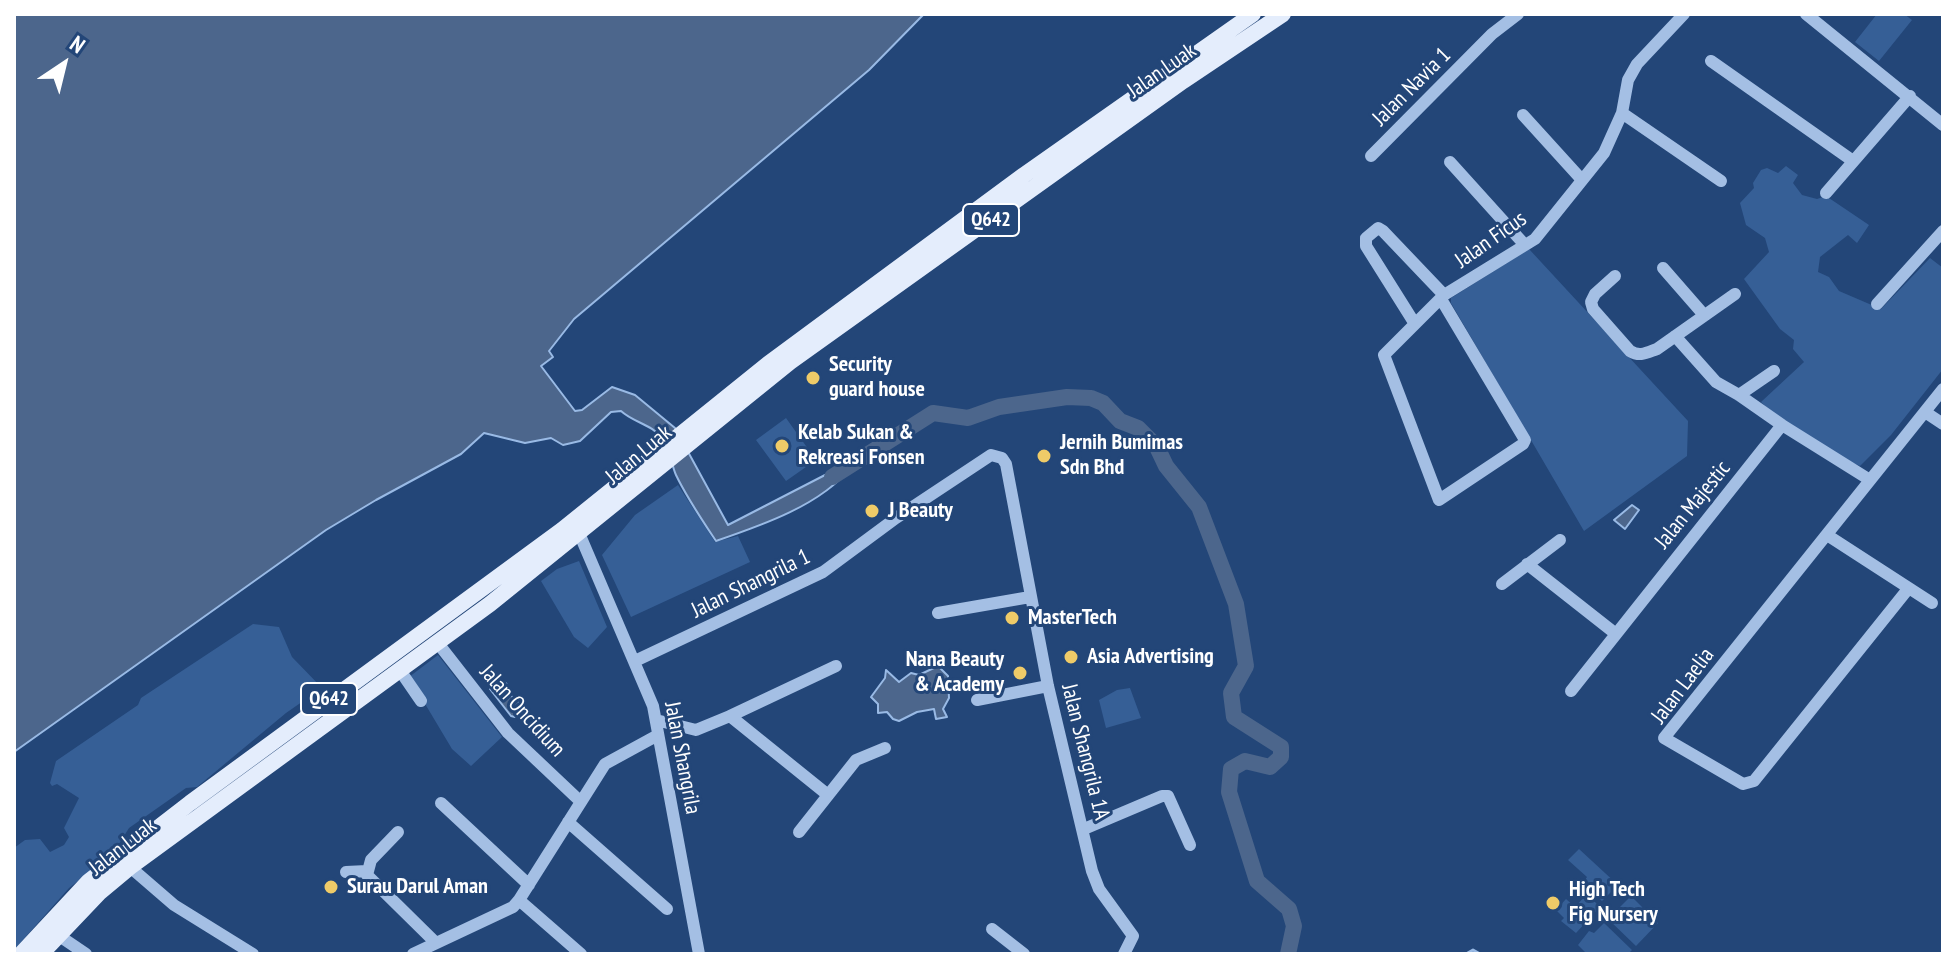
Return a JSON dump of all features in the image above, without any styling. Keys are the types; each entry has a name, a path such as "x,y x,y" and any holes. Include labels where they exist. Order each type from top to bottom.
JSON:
{"main road":[{"name":"Jalan Luak","path":"21,954 89,881 365,673 654,463 793,345 1126,102 1253,14"},
{"name":"Jalan Luak","path":"700,426 1183,81 1283,14"},
{"path":"1186,60 1196,68 1244,42"},
{"path":"1126,102 1175,76 1183,81"},
{"name":"Jalan Luak","path":"41,954 100,892 130,867 437,642 579,533 654,463"}],"street":[{"name":"Jalan Navia 1","path":"1371,156 1492,34 1518,14"},
{"name":"Jalan Ficus","path":"1443,297 1525,440 1439,500 1384,355 1443,297 1535,239 1604,153 1622,113 1628,80 1637,64 1684,14"},
{"path":"1806,14 1943,125"},
{"path":"1711,61 1853,161"},
{"path":"1826,193 1910,96"},
{"path":"1622,113 1721,181"},
{"path":"1523,115 1582,180"},
{"path":"1450,162 1524,244"},
{"path":"1415,324 1366,246 1366,238 1378,228 1383,231 1443,297"},
{"path":"1877,304 1943,231"},
{"path":"1663,268 1704,315"},
{"path":"1615,276 1595,294 1591,302 1593,309 1630,351 1644,355 1735,294"},
{"path":"1675,336 1716,382 1870,480"},
{"path":"1739,395 1774,371"},
{"name":"Jalan Laelia","path":"1908,589 1754,781 1743,784 1664,738 1943,389"},
{"path":"1925,412 1943,424"},
{"name":"Jalan Majestic","path":"1571,691 1782,425"},
{"name":"Jalan Shangrila 1","path":"635,661 823,572 896,518 991,455 998,456"},
{"name":"Jalan Shangrila 1A","path":"998,456 1006,464 1048,686 1092,871 1099,889 1133,936 1124,954"},
{"name":"Jalan Shangrila","path":"579,533 651,699 699,954"},
{"path":"1827,535 1932,603"},
{"path":"1502,584 1560,540"},
{"path":"1527,564 1616,634"},
{"path":"938,613 1030,597"},
{"name":"Jalan Oncidium","path":"437,642 508,733 581,802"},
{"path":"656,720 696,730 836,666"},
{"path":"399,669 421,701"},
{"path":"977,700 1048,686"},
{"path":"730,716 828,795"},
{"path":"413,954 437,947 513,907 605,764 658,735"},
{"path":"799,832 856,760 885,748"},
{"path":"1084,829 1168,796 1190,845"},
{"path":"441,803 529,885"},
{"path":"568,822 667,909"},
{"path":"398,832 371,860 367,871 371,880 437,947"},
{"path":"130,867 174,905 253,954"},
{"path":"346,872 367,871"},
{"path":"519,900 581,954"},
{"path":"992,929 1024,954"},
{"path":"58,935 86,954"}],"shaded area":[{"path":"14,14 924,14 869,70 574,319 549,351 553,357 541,366 575,411 582,410 612,387 635,395 675,428 728,525 825,475 851,467 824,492 789,513 716,541 680,484 663,439 654,430 621,411 611,412 580,441 563,445 551,438 525,443 484,433 461,454 326,530 14,752"},
{"path":"1877,14 1904,14 1912,20 1879,61 1855,42"},
{"path":"1786,166 1798,175 1793,183 1802,195 1817,199 1826,196 1869,225 1857,243 1848,235 1820,257 1818,272 1829,277 1839,291 1881,309 1930,258 1943,268 1943,369 1891,435 1860,466 1774,415 1761,402 1804,362 1793,349 1794,340 1780,329 1744,279 1769,252 1765,238 1746,225 1740,203 1754,188 1753,183 1761,170 1767,168 1778,173"},
{"path":"1529,249 1688,421 1687,456 1584,531 1451,303 1451,298"},
{"path":"786,418 816,460 786,481 756,440"},
{"path":"678,485 715,542 738,536 750,562 631,617 602,555 635,515"},
{"path":"1632,505 1639,510 1625,529 1614,520"},
{"path":"579,561 607,627 588,648 574,637 541,581 557,569"},
{"path":"253,624 279,627 292,657 322,688 286,713 197,787 186,788 129,828 112,855 69,888 14,950 14,848 25,840 40,839 50,852 64,845 69,837 64,828 79,798 50,783 56,761 138,705 141,698"},
{"path":"438,655 502,737 471,766 452,749 409,677"},
{"path":"938,666 948,676 949,698 943,709 947,717 936,719 934,709 917,712 899,721 887,712 878,713 878,704 871,697 885,678 886,670 899,682 911,673 919,675"},
{"path":"499,681 506,683 511,696 524,706 515,717 490,689"},
{"path":"1130,688 1141,718 1106,728 1099,700 1117,690"},
{"path":"1579,849 1618,885 1602,901 1583,883 1587,877 1568,860"},
{"path":"1587,894 1600,907 1576,933 1561,921 1564,918 1556,910 1566,899 1575,907"},
{"path":"1631,896 1658,923 1636,946 1608,919"},
{"path":"1604,923 1632,950 1628,954 1587,954 1578,945 1589,931 1594,933"}],"waterway":[{"path":"832,477 933,413 968,418 999,407 1067,397 1091,398 1103,403 1120,421 1138,428 1157,447 1166,466 1199,507 1236,604 1246,666 1231,693 1234,717 1281,747 1281,757 1270,767 1245,761 1231,769 1229,792 1257,881 1289,909 1294,926 1288,954"},
{"path":"1466,954 1473,950 1480,954"}],"place":[{"name":"Security guard house","path":"813,378"},
{"name":"Kelab Sukan & Rekreasi Fonsen","path":"782,446"},
{"name":"Jernih Bumimas Sdn Bhd","path":"1044,456"},
{"name":"J Beauty","path":"872,511"},
{"name":"MasterTech","path":"1012,618"},
{"name":"Asia Advertising","path":"1071,657"},
{"name":"Nana Beauty & Academy","path":"1020,673"},
{"name":"Surau Darul Aman","path":"331,887"},
{"name":"High Tech Fig Nursery","path":"1553,903"}]}
